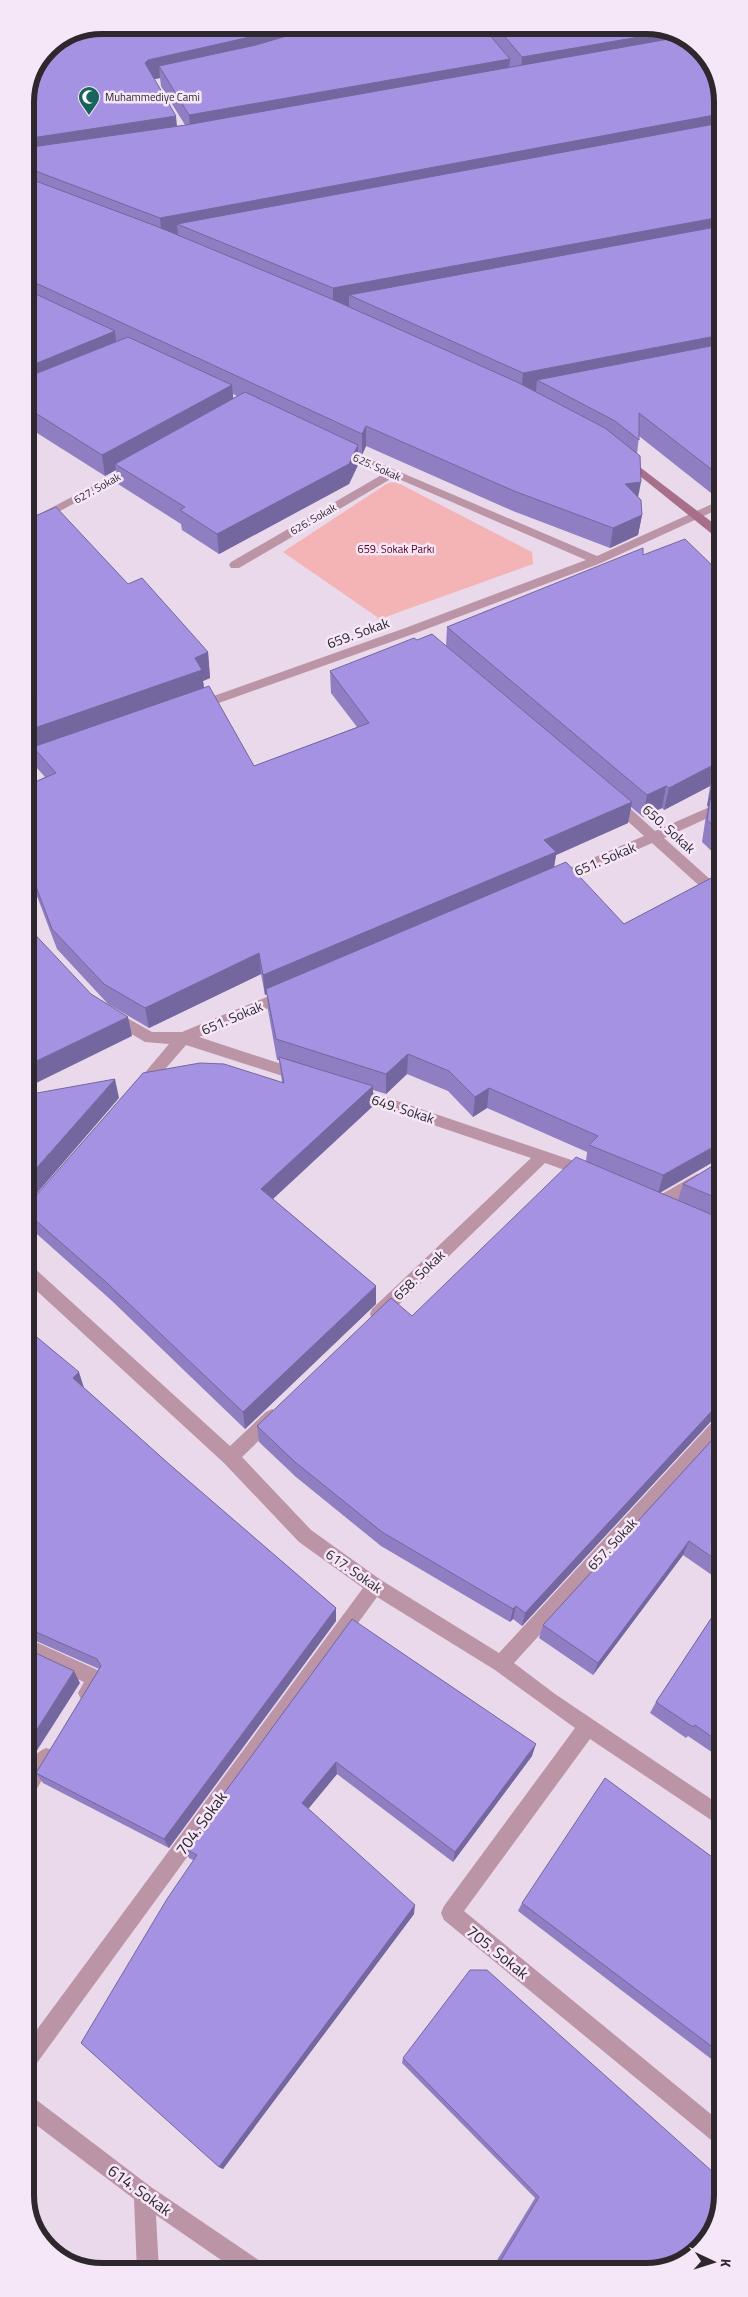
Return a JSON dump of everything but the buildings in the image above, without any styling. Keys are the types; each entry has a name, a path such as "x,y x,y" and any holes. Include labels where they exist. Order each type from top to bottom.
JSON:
{"street":[{"path":"290,51 312,45 305,34"},
{"name":"625. Sokak","path":"328,444 391,474 597,560"},
{"path":"614,451 714,530"},
{"name":"627. Sokak","path":"34,521 144,462"},
{"name":"626. Sokak","path":"235,565 391,474"},
{"name":"659. Sokak","path":"189,709 412,630 597,560 714,507"},
{"path":"412,630 427,642"},
{"path":"34,762 70,750"},
{"name":"650. Sokak","path":"604,793 656,837 714,891"},
{"name":"651. Sokak","path":"547,884 714,810"},
{"name":"651. Sokak","path":"131,1099 183,1038 302,988"},
{"path":"102,1010 150,1038 183,1038 312,1079"},
{"name":"649. Sokak","path":"340,1088 543,1156 604,1179"},
{"name":"658. Sokak","path":"365,1327 543,1156"},
{"path":"676,1212 654,1202 714,1170"},
{"name":"617. Sokak","path":"34,1278 230,1458 305,1536 375,1586 501,1664 714,1813"},
{"path":"230,1458 286,1402"},
{"name":"657. Sokak","path":"501,1664 714,1432"},
{"name":"704. Sokak","path":"34,2050 375,1586"},
{"path":"34,1650 96,1678 75,1712"},
{"name":"705. Sokak","path":"587,1726 451,1913 714,2130"},
{"path":"34,1776 54,1745"},
{"name":"614. Sokak","path":"34,2110 144,2194 243,2263"},
{"path":"144,2194 148,2263"}],"green space":[{"name":"659. Sokak Parkı","path":"396,482 532,552 533,564 380,619 283,552 388,483"}],"place":[{"name":"Muhammediye Cami","path":"89,116"}]}
